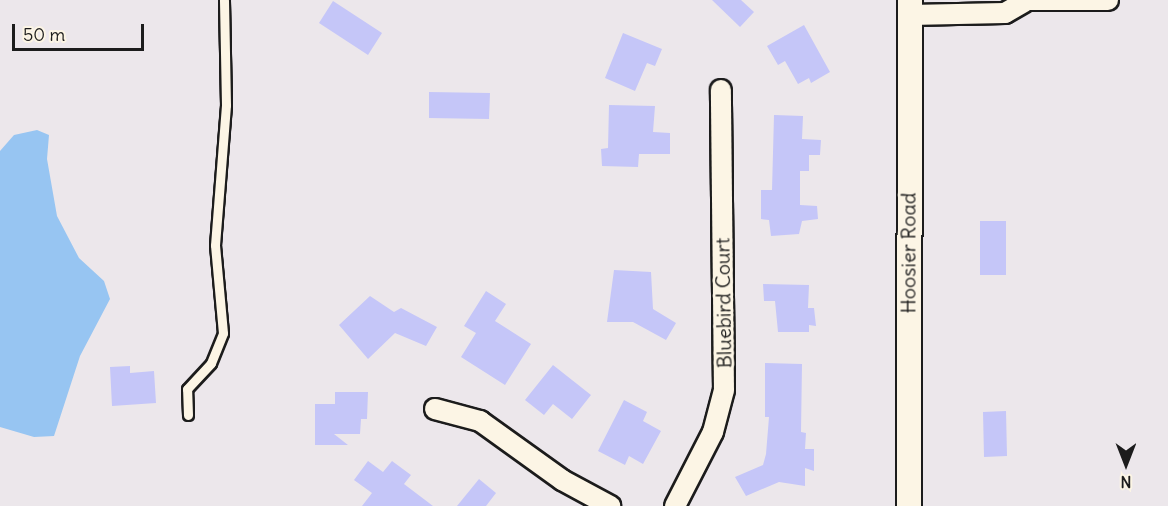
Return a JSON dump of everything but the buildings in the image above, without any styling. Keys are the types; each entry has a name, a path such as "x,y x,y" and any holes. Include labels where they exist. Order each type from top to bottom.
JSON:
{"street":[{"path":"910,7 1005,13 1021,1 1108,0"},
{"name":"Hoosier Road","path":"909,506 910,7"},
{"name":"Bluebird Court","path":"675,506 713,432 724,390 721,90"},
{"path":"435,408 480,421 562,480 610,506"}],"lane":[{"path":"188,415 188,389 210,363 223,333 215,245 226,105 224,0"}],"water":[{"path":"37,130 49,135 47,159 57,216 79,258 104,281 110,299 80,356 54,436 34,437 0,427 0,151 14,135"}]}
